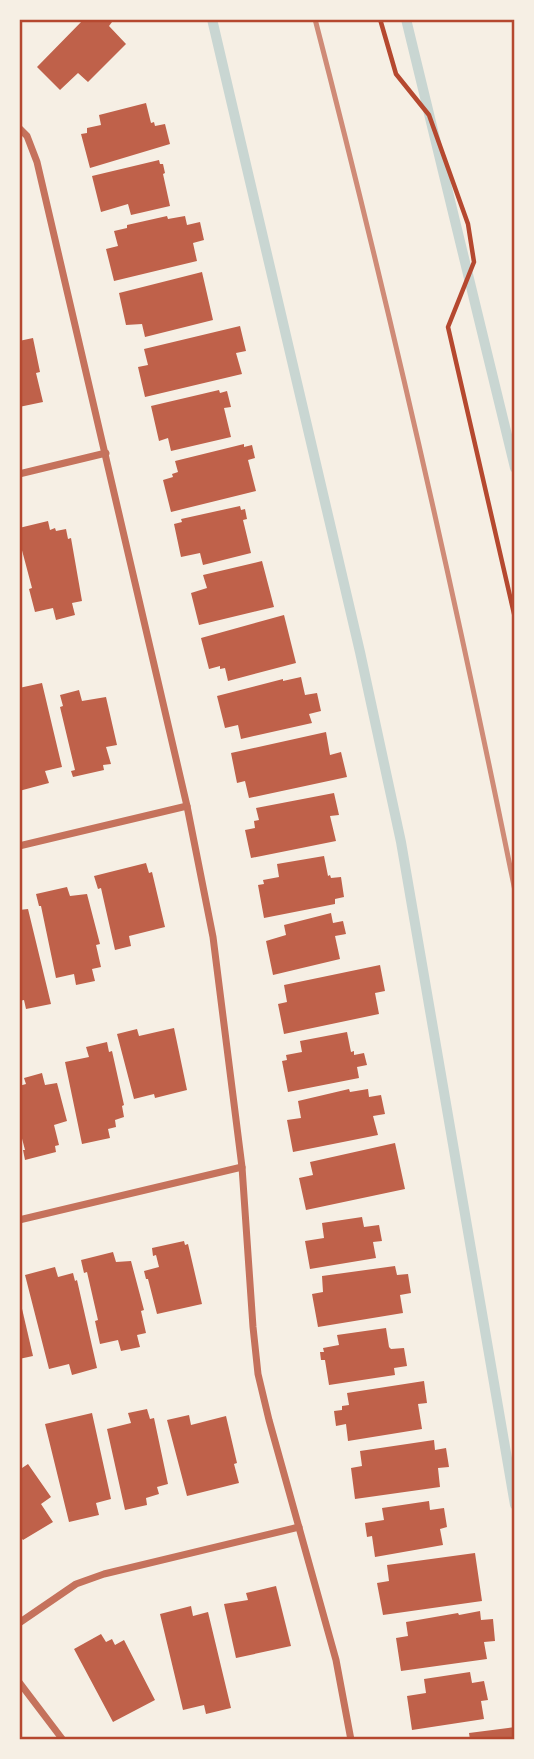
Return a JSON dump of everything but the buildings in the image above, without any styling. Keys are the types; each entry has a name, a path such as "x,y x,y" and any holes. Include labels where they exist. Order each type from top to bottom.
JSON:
{"street":[{"path":"19,128 27,136 37,162 187,806 213,937 232,1074 258,1374 268,1420 336,1660 351,1740"},
{"path":"19,474 106,453"},
{"path":"19,846 187,806"},
{"path":"19,1220 242,1167"},
{"path":"19,1623 76,1584 104,1574 299,1527"},
{"path":"19,1682 63,1740"}],"path":[{"path":"380,19 396,74 429,115 468,225 474,262 448,327 515,618"}],"waterway":[{"path":"212,19 360,652 401,842 515,1505"},
{"path":"406,19 515,468"}],"railway":[{"path":"315,19 421,454 515,891"}]}
